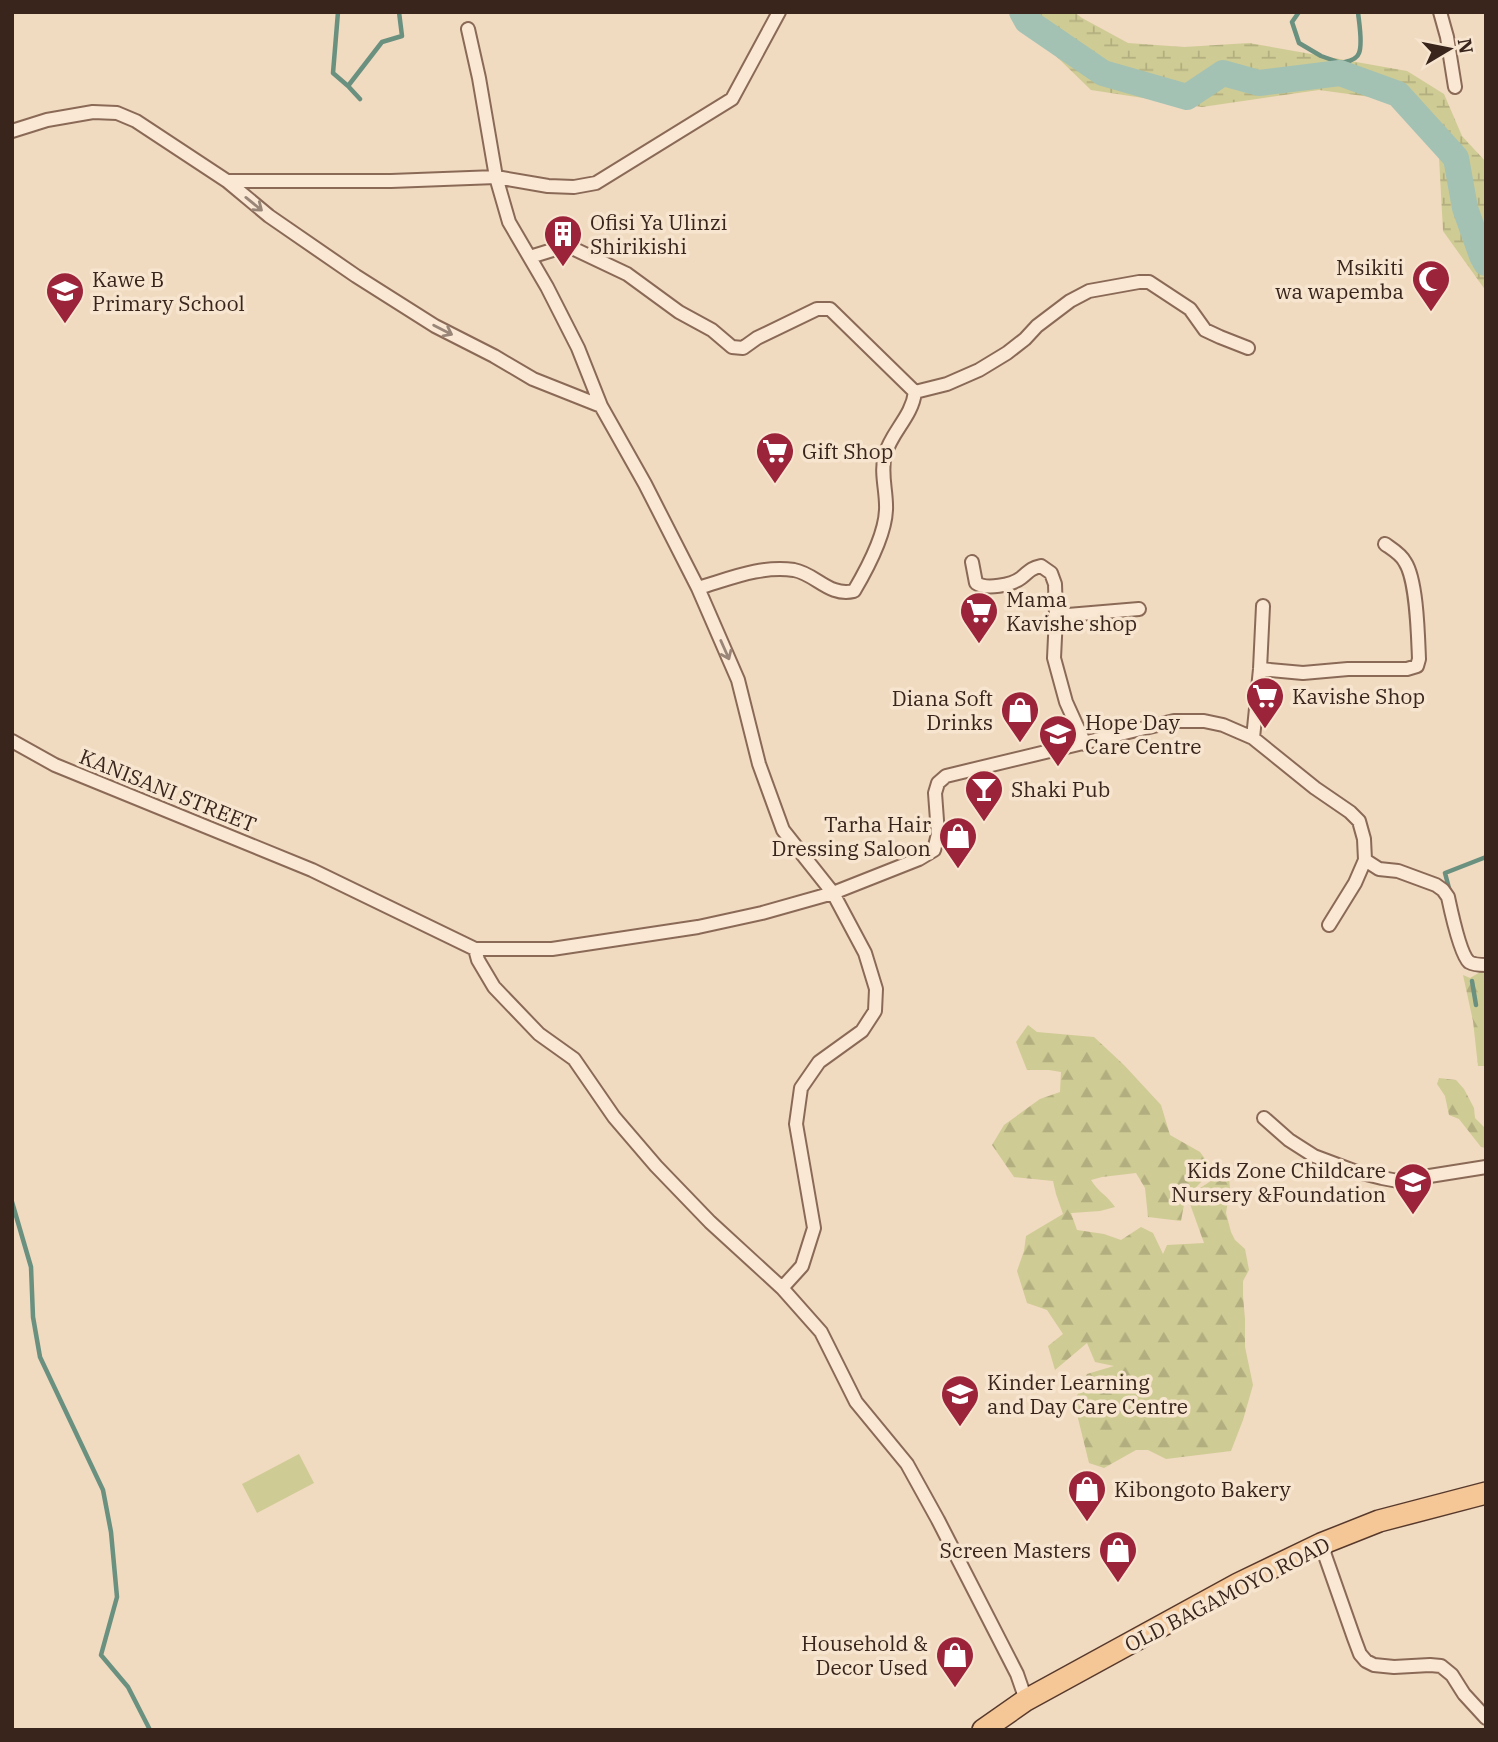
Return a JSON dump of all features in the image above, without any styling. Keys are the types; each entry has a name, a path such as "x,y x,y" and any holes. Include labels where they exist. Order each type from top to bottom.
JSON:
{"main road":[{"name":"OLD BAGAMOYO ROAD","path":"986,1729 1026,1700 1238,1584 1321,1544 1380,1521 1486,1493"}],"street":[{"path":"227,181 391,181 496,177 548,186 574,187 596,183 732,99 779,12"},
{"path":"1440,12 1455,87"},
{"path":"468,29 496,177 509,222 578,348 601,406 645,484 698,588 738,680 759,764 783,830 833,892 865,953 876,989 875,1011 862,1031 819,1062 801,1088 796,1124 814,1228 802,1266 782,1288"},
{"path":"12,131 47,120 93,112 117,113 136,121 227,181 269,216 356,276 435,326 495,356 533,379 601,406"},
{"path":"530,257 570,247 627,274 679,312 712,330 732,347 743,348 757,338 817,309 830,309 915,392"},
{"path":"915,392 947,384 979,370 1007,353 1070,301 1089,291 1139,282 1149,282 1190,309 1205,330 1248,348"},
{"path":"698,588 775,568 798,571 834,591 854,591 878,542 886,511 884,459 888,446 914,402 915,392"},
{"path":"1260,669 1303,673 1348,669 1407,669 1416,666 1419,651 1412,578 1401,555 1385,544"},
{"path":"972,562 976,583 982,587 1019,579 1029,569 1041,566 1051,573 1055,584 1054,658 1066,702 1085,744"},
{"path":"1253,738 1263,606"},
{"path":"1056,617 1139,609"},
{"path":"1026,1700 1012,1663 907,1464 856,1402 821,1332 782,1288 710,1222 656,1166 614,1117 573,1059 539,1034 494,987 478,960 475,949 552,949 698,927 762,913 833,892 919,859 934,850 938,834 935,793 938,783 946,776 1174,721 1204,721 1223,725 1253,738 1359,821 1364,839 1365,860 1355,883 1329,925"},
{"name":"KANISANI STREET","path":"12,741 55,765 312,870 475,949"},
{"path":"1365,860 1379,869 1398,871 1443,890 1448,897 1462,949 1473,964 1486,965"},
{"path":"1264,1118 1289,1140 1314,1156 1382,1178 1398,1181 1486,1167"},
{"path":"1321,1544 1360,1654 1366,1661 1374,1665 1394,1667 1441,1666 1452,1675 1464,1694 1486,1718"}],"green space":[{"path":"1019,12 1074,12 1128,43 1184,47 1249,43 1407,71 1444,94 1462,136 1486,162 1486,291 1443,231 1439,157 1414,112 1385,99 1319,90 1202,107 1091,90 1029,30"},
{"path":"1482,971 1486,977 1486,1066 1478,1066 1473,1021 1463,975 1470,978"},
{"path":"1028,1025 1037,1032 1094,1037 1161,1105 1170,1135 1200,1152 1219,1178 1229,1178 1226,1213 1235,1240 1245,1249 1249,1270 1243,1281 1243,1296 1245,1347 1253,1385 1231,1451 1166,1459 1148,1450 1136,1450 1104,1468 1089,1463 1074,1402 1087,1374 1114,1366 1095,1362 1087,1343 1055,1370 1048,1346 1063,1334 1047,1310 1027,1303 1017,1271 1026,1236 1063,1214 1053,1181 1014,1177 992,1145 1004,1125 1040,1099 1060,1092 1061,1072 1027,1070 1016,1042","holes":["1136,1173 1145,1188 1148,1217 1181,1221 1185,1199 1202,1181 1214,1179 1197,1190 1190,1204 1204,1243 1167,1245 1163,1254 1153,1233 1141,1227 1121,1240 1077,1230 1071,1213 1115,1207 1091,1180"]},
{"path":"1439,1078 1456,1080 1464,1089 1474,1108 1475,1118 1486,1129 1486,1148 1481,1147 1459,1119 1449,1115 1445,1096 1437,1084"},
{"path":"299,1454 314,1483 257,1513 242,1484"}],"waterway":[{"path":"338,12 333,73 348,86"},
{"path":"360,99 348,86 382,42 402,36 399,12"},
{"path":"1022,12 1027,21 1103,73 1187,97 1223,73 1259,83 1340,73 1398,94 1456,158 1465,208 1486,263"},
{"path":"1299,12 1292,22 1299,43 1321,56 1344,63 1367,82"},
{"path":"1345,62 1357,57 1359,53 1361,39 1358,12"},
{"path":"1450,892 1445,873 1486,857"},
{"path":"1472,981 1476,1005"},
{"path":"12,1202 31,1267 33,1317 40,1357 103,1490 111,1532 117,1597 101,1655 128,1687 150,1730"}],"place":[{"name":"Ofisi Ya Ulinzi Shirikishi","path":"563,268"},
{"name":"Msikiti wa wapemba","path":"1431,313"},
{"name":"Kawe B Primary School","path":"65,325"},
{"name":"Gift Shop","path":"775,485"},
{"name":"Mama Kavishe shop","path":"979,645"},
{"name":"Kavishe Shop","path":"1265,730"},
{"name":"Diana Soft Drinks","path":"1020,744"},
{"name":"Hope Day Care Centre","path":"1058,768"},
{"name":"Shaki Pub","path":"984,823"},
{"name":"Tarha Hair Dressing Saloon","path":"958,870"},
{"name":"Kids Zone Childcare Nursery &Foundation","path":"1413,1216"},
{"name":"Kinder Learning and Day Care Centre","path":"960,1428"},
{"name":"Kibongoto Bakery","path":"1087,1523"},
{"name":"Screen Masters","path":"1118,1584"},
{"name":"Household & Decor Used","path":"955,1689"}]}
